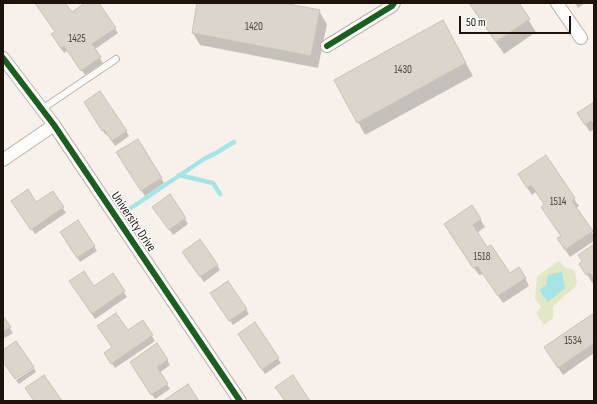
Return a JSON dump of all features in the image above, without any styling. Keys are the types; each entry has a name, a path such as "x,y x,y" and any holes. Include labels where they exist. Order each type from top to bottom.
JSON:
{"street":[{"path":"327,46 392,6 394,3"},
{"path":"557,3 581,38"},
{"name":"University Drive","path":"3,58 54,125 240,401"},
{"path":"3,160 54,125"}],"lane":[{"path":"42,109 116,59"}],"green space":[{"path":"559,261 566,268 572,269 575,272 577,282 575,287 553,306 553,318 544,325 536,313 541,307 535,299 537,276"}],"water":[{"path":"562,272 565,288 548,302 539,290 546,285 548,275"}],"building":[{"path":"35,3 65,3 72,12 85,3 99,3 116,28 92,44 101,57 81,71 64,46 61,48 51,34 55,32"},
{"path":"197,3 283,3 320,10 311,56 192,33"},
{"path":"469,3 519,3 530,19 496,42"},
{"path":"443,20 466,63 357,123 334,80"},
{"path":"100,91 127,131 112,141 104,130 102,131 84,102"},
{"path":"594,102 594,124 591,121 585,125 577,113"},
{"path":"138,139 162,178 141,191 116,152"},
{"path":"546,155 575,198 572,201 593,231 565,250 557,238 561,236 541,207 544,204 531,185 527,188 518,174"},
{"path":"28,189 36,202 53,191 64,207 31,230 11,201"},
{"path":"170,194 186,218 169,230 152,207"},
{"path":"472,205 481,219 473,225 487,247 491,245 510,273 519,267 526,278 498,296 478,267 473,268 444,224"},
{"path":"78,220 95,246 77,258 60,232"},
{"path":"200,239 218,265 200,277 182,252"},
{"path":"594,244 594,279 590,273 586,275 579,264 582,261 578,255"},
{"path":"84,271 94,286 113,273 125,291 92,314 69,281"},
{"path":"228,281 247,309 229,321 210,293"},
{"path":"116,313 128,330 143,320 153,335 111,364 104,353 112,347 97,326"},
{"path":"594,313 594,343 558,368 544,347"},
{"path":"3,316 11,327 3,332"},
{"path":"255,322 279,358 262,370 238,334"},
{"path":"16,341 34,367 15,379 3,362 3,350"},
{"path":"157,343 168,360 157,367 168,384 151,395 130,362"},
{"path":"44,375 62,401 34,401 25,388"},
{"path":"293,375 310,401 285,401 275,387"},
{"path":"188,384 199,401 163,401"}],"waterway":[{"path":"128,210 204,159 234,142"},
{"path":"179,175 213,183 220,194"}],"cycle path":[{"path":"327,46 392,6 394,3"},
{"path":"3,58 54,125 240,401"}]}
